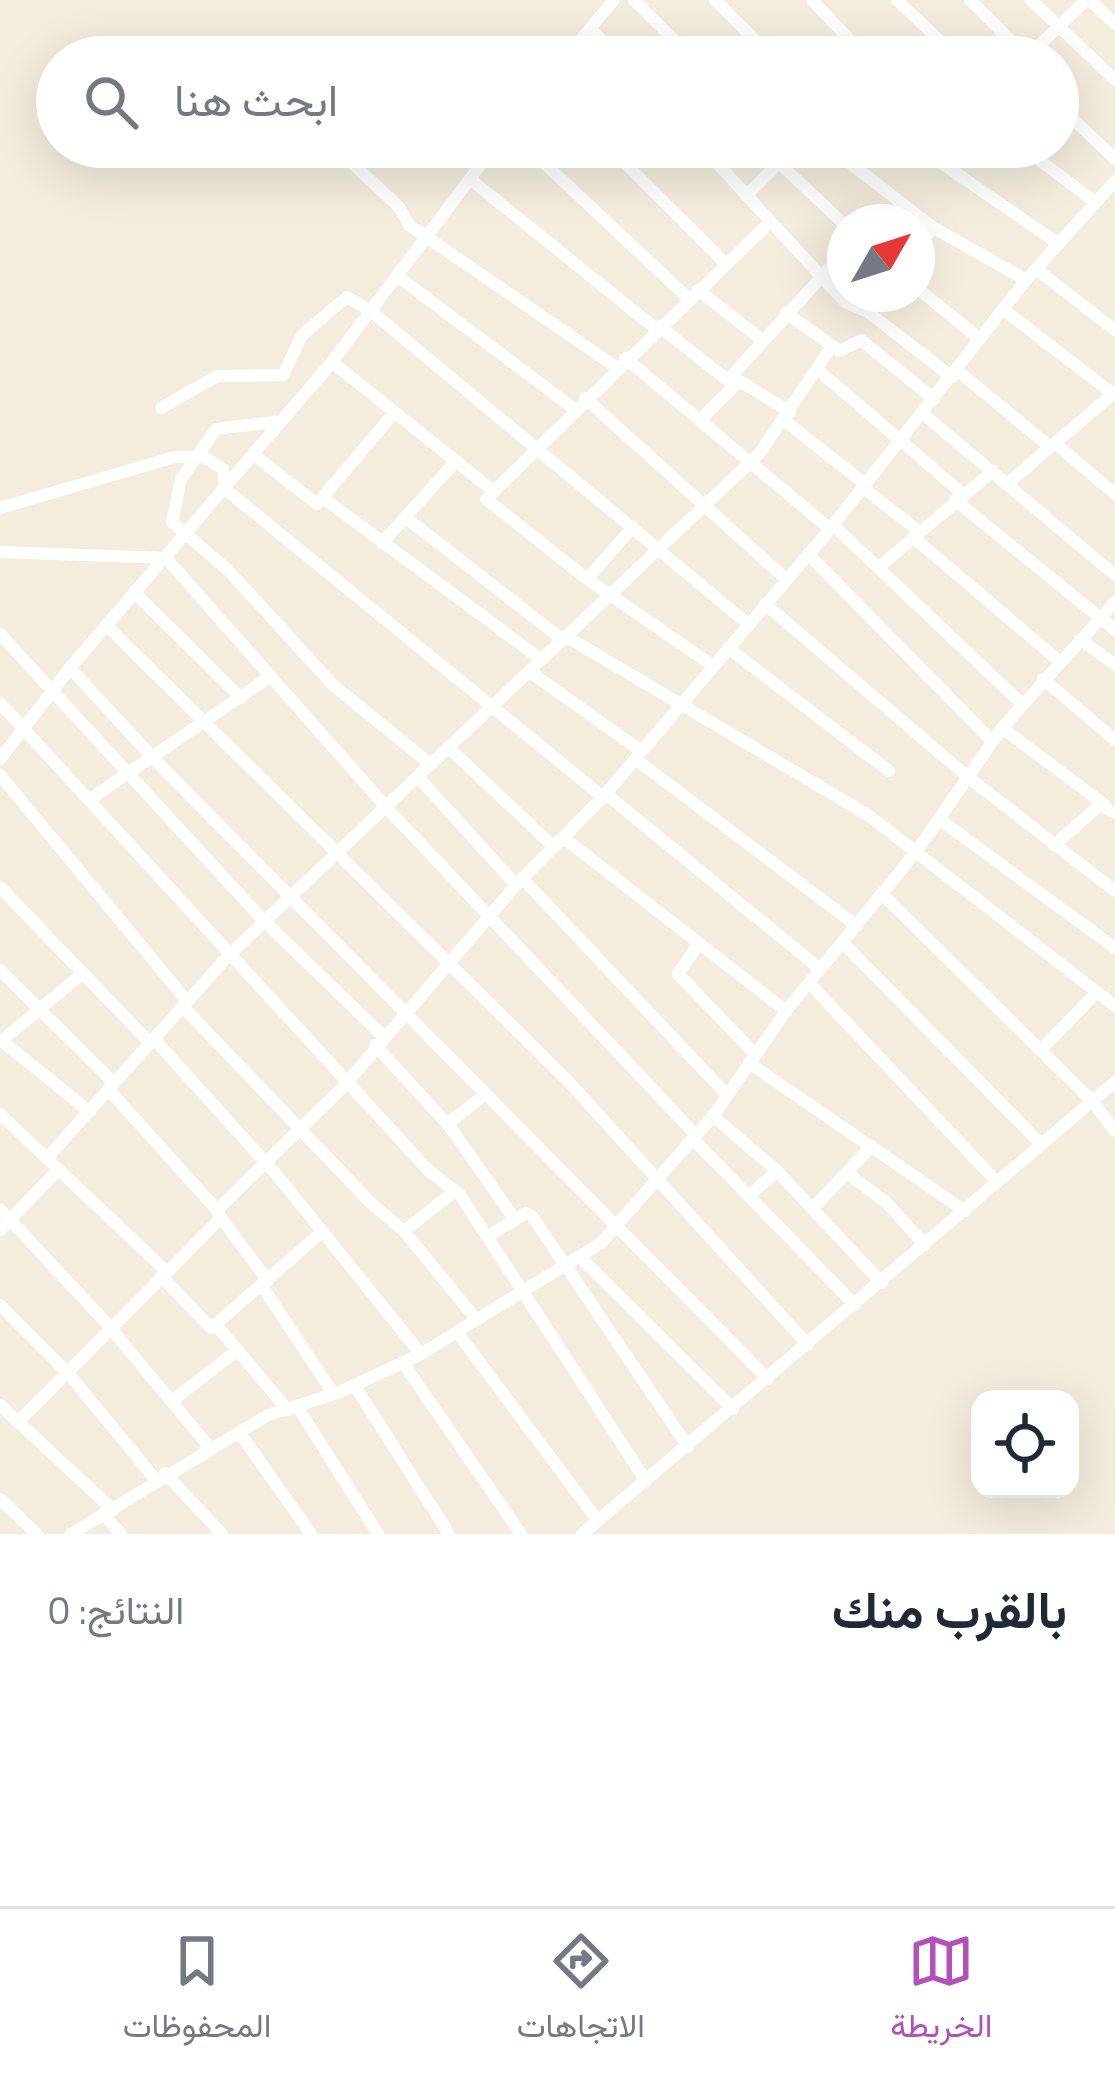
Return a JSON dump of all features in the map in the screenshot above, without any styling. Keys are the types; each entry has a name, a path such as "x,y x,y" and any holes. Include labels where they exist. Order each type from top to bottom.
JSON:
{"street":[{"path":"634,0 670,36"},
{"path":"715,0 751,36"},
{"path":"812,0 846,36"},
{"path":"897,0 935,36"},
{"path":"970,0 1006,36"},
{"path":"1031,0 1068,36"},
{"path":"1049,36 1089,0 1115,24"},
{"path":"583,36 606,4"},
{"path":"590,28 598,36"},
{"path":"1079,47 1115,80"},
{"path":"1079,125 1115,159"},
{"path":"357,168 399,207 409,226 621,362 700,420 748,466 880,566 1022,704"},
{"path":"0,758 106,625 332,362 400,278 478,168"},
{"path":"550,168 693,294 761,339"},
{"path":"630,168 726,264"},
{"path":"721,168 827,284"},
{"path":"746,196 772,168"},
{"path":"798,168 827,204"},
{"path":"856,168 903,204"},
{"path":"949,168 1059,244"},
{"path":"1050,168 1095,202"},
{"path":"470,179 658,328 788,416 1060,662"},
{"path":"19,1421 301,1129 519,882 604,796 831,527 1031,274 1115,181"},
{"path":"712,665 587,579 488,502 492,490 769,223"},
{"path":"935,228 1031,274 1115,330"},
{"path":"700,420 761,339 827,270"},
{"path":"400,278 574,409"},
{"path":"161,408 217,376 283,374 302,335 347,297 372,312 533,451 633,526 748,624"},
{"path":"935,303 980,339"},
{"path":"1003,309 1114,393 1008,483"},
{"path":"862,312 955,373 1115,494"},
{"path":"786,313 842,351 861,340 934,399"},
{"path":"47,1158 230,954 748,466 788,416 832,346"},
{"path":"332,362 492,490"},
{"path":"818,370 1115,630"},
{"path":"585,398 787,580"},
{"path":"254,455 317,504 393,414"},
{"path":"923,414 1115,575"},
{"path":"282,421 216,429 181,479 172,522 332,684 431,765"},
{"path":"0,508 175,457 204,458 223,469 225,489 820,969"},
{"path":"382,543 456,461"},
{"path":"880,566 993,471"},
{"path":"323,498 542,660"},
{"path":"405,517 565,638 868,815 1115,1006"},
{"path":"587,579 633,526"},
{"path":"0,552 166,558 489,919 855,1305"},
{"path":"808,554 992,741"},
{"path":"134,592 241,698"},
{"path":"71,1534 239,1432 404,1364 581,1258 712,1115 786,1011 916,853 1002,728 1115,602"},
{"path":"765,604 968,777 1115,891"},
{"path":"106,625 568,1081 808,1346"},
{"path":"0,634 379,1040 447,1124 515,1220"},
{"path":"1081,639 1115,665"},
{"path":"728,648 889,771"},
{"path":"70,668 153,758 768,1379"},
{"path":"530,672 857,926"},
{"path":"90,799 271,676"},
{"path":"1043,679 1115,740"},
{"path":"0,704 348,1078 428,1171 455,1191 490,1235 646,1481"},
{"path":"1002,728 1110,809 1054,845"},
{"path":"449,748 559,842 786,1011"},
{"path":"0,776 185,1004 404,1232 476,1319"},
{"path":"418,777 727,1095"},
{"path":"939,819 1115,948"},
{"path":"0,887 266,1162 421,1354"},
{"path":"881,894 1092,1101 1115,1130"},
{"path":"843,943 1041,1144"},
{"path":"698,945 678,974 752,1058 965,1211"},
{"path":"0,970 42,1009 219,1214 333,1393"},
{"path":"82,974 1,1041 90,1112"},
{"path":"809,982 997,1182"},
{"path":"1041,1051 1096,992"},
{"path":"582,1534 1115,1082"},
{"path":"447,1124 486,1094"},
{"path":"0,1114 164,1273 209,1328 322,1232"},
{"path":"712,1115 777,1171 882,1283"},
{"path":"813,1208 872,1146"},
{"path":"59,1169 3,1220 109,1326 210,1448"},
{"path":"749,1196 777,1171"},
{"path":"848,1174 886,1202 925,1245"},
{"path":"404,1232 455,1191"},
{"path":"490,1235 530,1213 688,1447"},
{"path":"581,1258 733,1409"},
{"path":"0,1305 160,1476 222,1534"},
{"path":"215,1324 293,1408 378,1534"},
{"path":"457,1332 598,1521"},
{"path":"173,1400 238,1350"},
{"path":"404,1364 521,1534"},
{"path":"355,1386 448,1534"},
{"path":"0,1405 108,1513 121,1534"},
{"path":"239,1432 311,1534"},
{"path":"0,1499 38,1534"}]}
